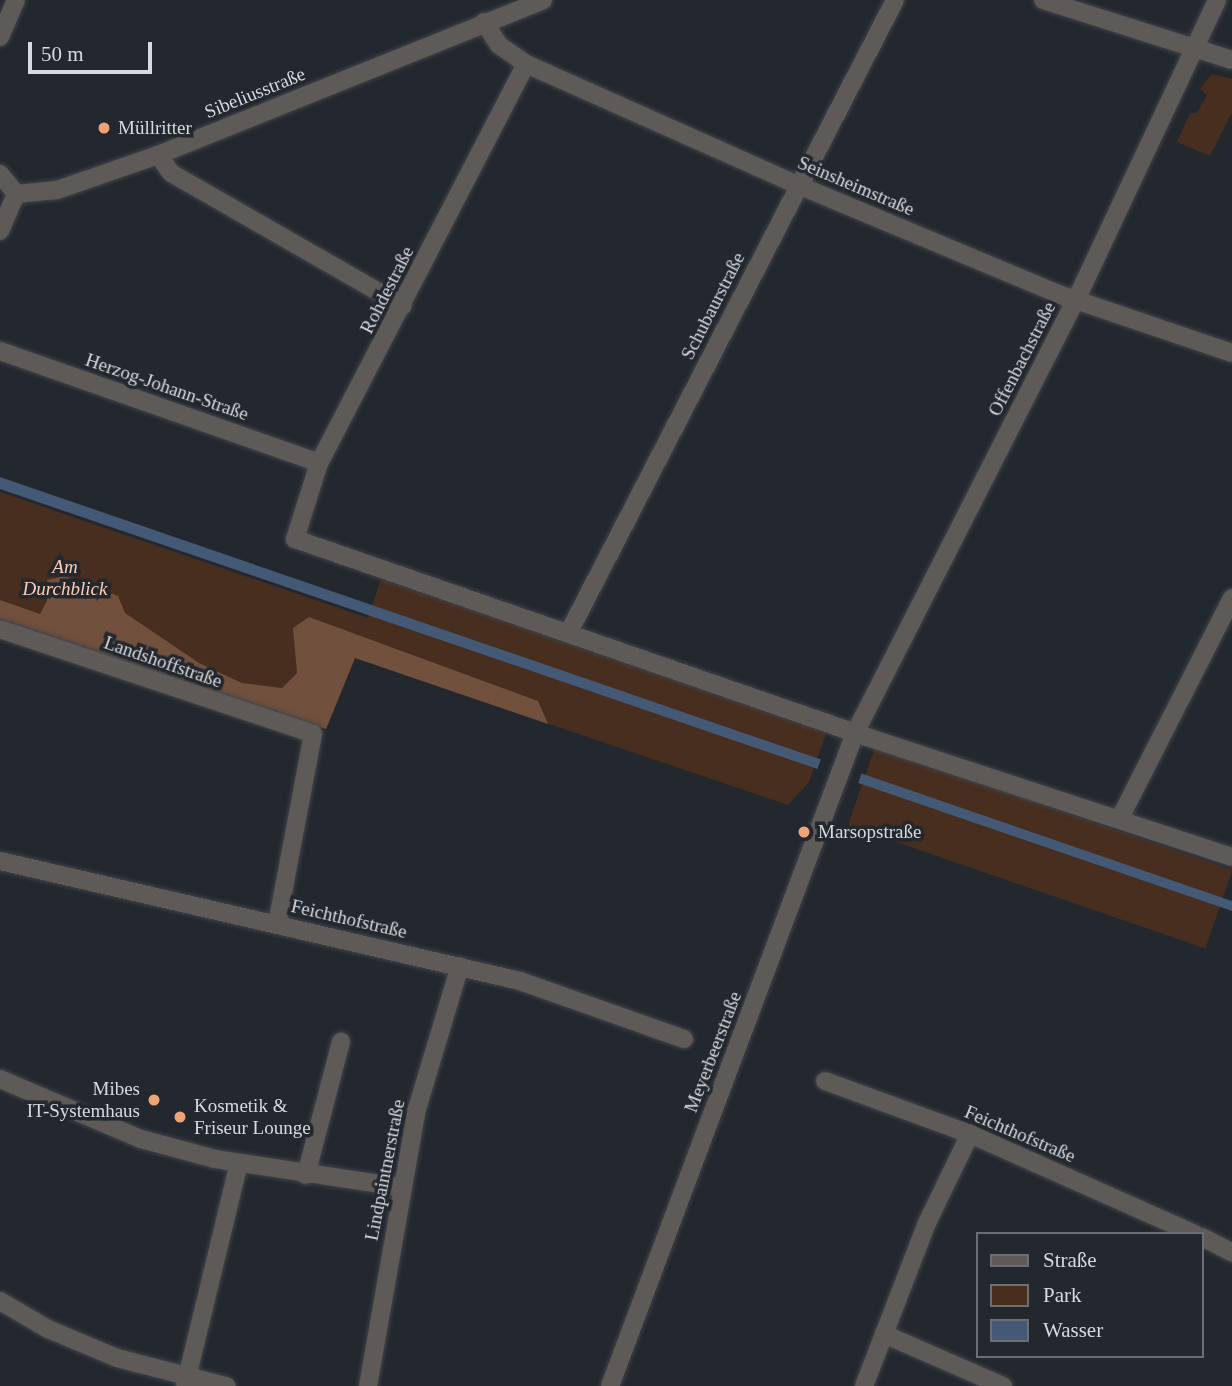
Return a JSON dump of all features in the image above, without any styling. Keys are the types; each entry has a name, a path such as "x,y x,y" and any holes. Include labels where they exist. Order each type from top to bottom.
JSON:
{"street":[{"path":"0,37 16,0"},
{"name":"Sibeliusstraße","path":"16,194 57,190 158,155 543,0"},
{"name":"Schubaurstraße","path":"569,632 895,0"},
{"path":"1042,0 1232,60"},
{"name":"Offenbachstraße","path":"855,733 1076,300 1217,0"},
{"name":"Seinsheimstraße","path":"484,23 499,45 526,64 798,185 1076,300 1232,352"},
{"name":"Rohdestraße","path":"526,64 320,463 295,540 569,632"},
{"path":"158,155 171,173 403,306"},
{"path":"0,174 16,194 0,231"},
{"name":"Herzog-Johann-Straße","path":"0,351 320,463"},
{"path":"1120,818 1232,598"},
{"name":"Landshoffstraße","path":"0,629 313,734 277,924"},
{"path":"569,632 855,733 1232,857"},
{"name":"Meyerbeerstraße","path":"610,1386 855,733"},
{"name":"Feichthofstraße","path":"0,861 520,981 684,1040"},
{"name":"Lindpaintnerstraße","path":"368,1386 400,1187 417,1109 460,967"},
{"path":"306,1175 341,1042"},
{"path":"0,1079 142,1139 239,1163 400,1187"},
{"name":"Feichthofstraße","path":"825,1081 970,1134 1190,1232"},
{"path":"864,1386 926,1225 970,1134"},
{"path":"186,1382 239,1163"},
{"path":"1204,1238 1232,1252"},
{"path":"0,1301 48,1329 117,1358 186,1382 226,1386"},
{"path":"884,1334 1003,1386"}],"green space":[{"path":"1212,74 1232,79 1232,112 1210,156 1177,142 1190,113 1197,113 1207,95 1200,89"},
{"name":"Am Durchblick","path":"0,492 368,618 381,579 827,731 809,782 788,805 355,658 326,729 0,619"},
{"name":"Am Durchblick","path":"65,576 118,596 125,613 199,663 242,683 282,688 297,673 293,628 309,617 538,701 548,724 355,658 326,729 0,619 0,600 40,614 47,601 47,580"},
{"path":"875,747 1232,870 1205,949 848,825"}],"water":[{"path":"0,477 1232,901 1232,911 0,489"}],"pier":[{"path":"822,756 863,770 857,786 816,772"}],"place":[{"name":"Müllritter","path":"104,128"},
{"name":"Marsopstraße","path":"804,832"},
{"name":"Mibes IT-Systemhaus","path":"154,1100"},
{"name":"Kosmetik & Friseur Lounge","path":"180,1117"}]}
